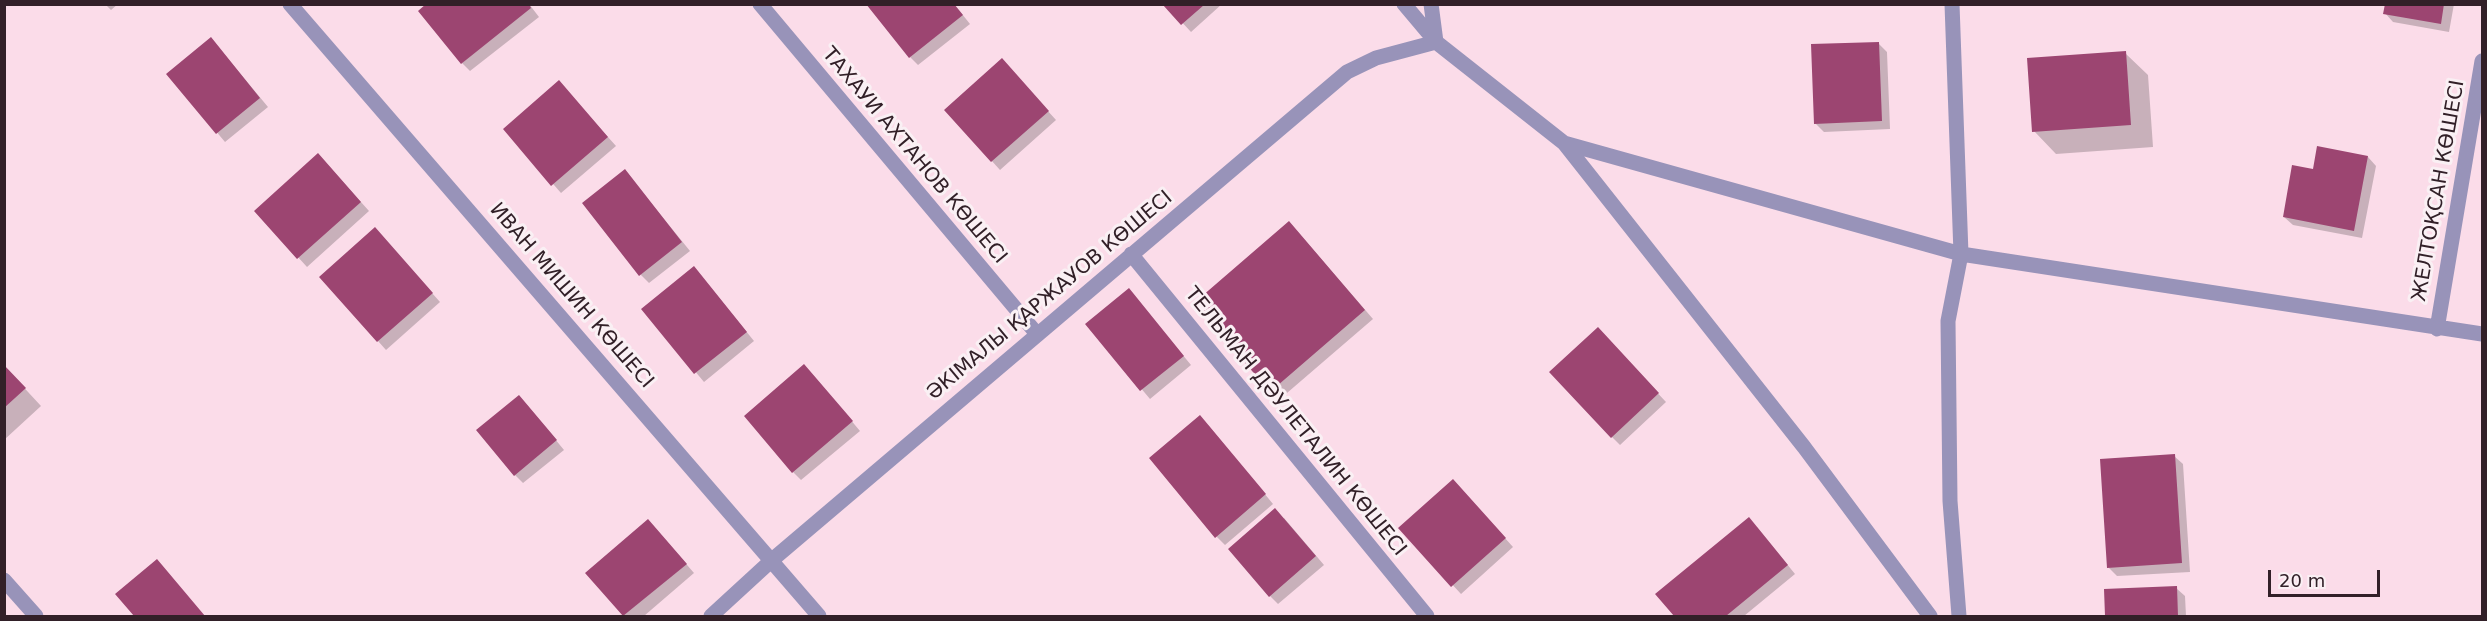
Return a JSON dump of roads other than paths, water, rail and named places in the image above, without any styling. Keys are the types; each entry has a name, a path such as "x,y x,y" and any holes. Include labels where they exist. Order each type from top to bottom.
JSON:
{"street":[{"name":"ИВАН МИШИН КӨШЕСІ","path":"290,4 819,616"},
{"name":"ТАХАУИ АХТАНОВ КӨШЕСІ","path":"760,4 1037,334"},
{"path":"1404,4 1436,42 1564,143 1804,447 1930,616"},
{"path":"1431,4 1436,42"},
{"path":"1952,4 1961,254 1948,321 1950,501 1959,616"},
{"name":"ӘКІМАЛЫ ҚАРЖАУОВ КӨШЕСІ","path":"711,616 772,560 1347,72 1376,58 1436,42"},
{"name":"ЖЕЛТОҚСАН КӨШЕСІ","path":"2437,329 2482,61"},
{"path":"1564,143 1961,254 2437,329 2482,334"},
{"name":"ТЕЛЬМАН ДӘУЛЕТАЛИН КӨШЕСІ","path":"1131,254 1426,616"},
{"path":"4,580 36,616"}]}
